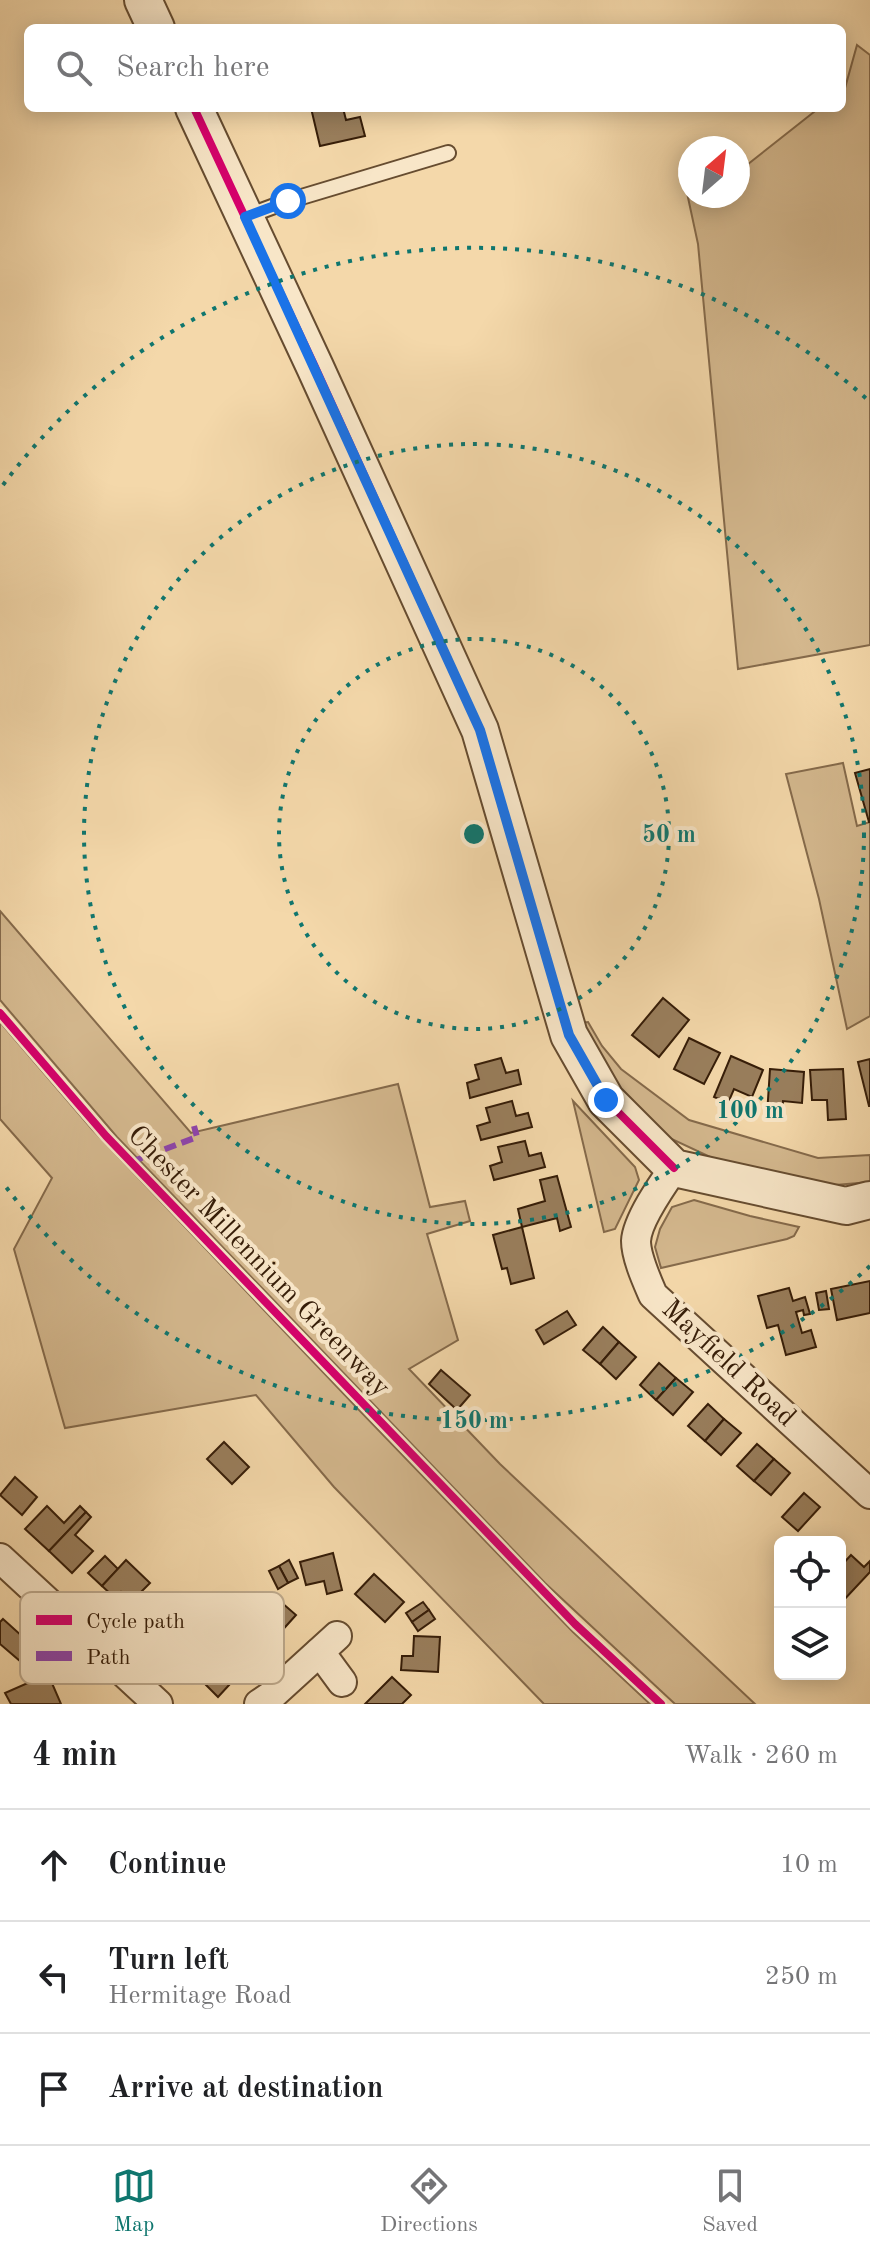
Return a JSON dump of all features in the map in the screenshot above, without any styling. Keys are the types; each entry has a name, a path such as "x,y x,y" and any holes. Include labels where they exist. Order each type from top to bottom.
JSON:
{"street":[{"path":"143,0 154,24"},
{"path":"196,112 480,730 569,1035 606,1100 674,1168 846,1206 870,1200"},
{"name":"Mayfield Road","path":"674,1168 650,1204 636,1240 653,1295 870,1494"},
{"path":"4,1568 31,1592"},
{"path":"259,1704 329,1644 342,1682"},
{"path":"135,1684 158,1704"}],"lane":[{"path":"245,217 448,153"}],"shaded area":[{"path":"857,45 870,55 870,645 738,669 698,244 690,208 750,208 750,163 814,112 846,112 846,84"},
{"path":"843,763 857,826 870,822 870,1016 847,1029 819,899 786,774"},
{"path":"0,911 191,1133 398,1084 430,1207 465,1201 470,1221 427,1234 458,1340 409,1369 500,1464 755,1704 675,1704 545,1583 117,1137 0,1000"},
{"path":"0,1022 92,1129 361,1412 573,1632 650,1704 544,1704 334,1487 256,1395 65,1428 14,1249 52,1178 0,1119"},
{"path":"588,1022 621,1069 689,1120 818,1158 870,1155 870,1182 812,1187 723,1163 663,1135 619,1090 579,1023"},
{"path":"573,1101 635,1167 639,1180 615,1229 604,1232"},
{"path":"694,1200 799,1227 794,1236 787,1239 661,1268 655,1247 660,1229 672,1207"}],"building":[{"path":"312,112 344,112 346,120 360,117 365,136 320,146"},
{"path":"870,769 870,822 869,822 855,773"},
{"path":"663,998 689,1020 659,1057 632,1035"},
{"path":"689,1038 720,1053 704,1084 674,1069"},
{"path":"731,1056 763,1070 752,1097 734,1089 728,1103 714,1097"},
{"path":"501,1058 506,1073 518,1070 521,1084 470,1098 467,1083 479,1079 475,1065"},
{"path":"870,1059 870,1106 869,1106 858,1062"},
{"path":"770,1069 804,1072 802,1103 783,1101 782,1117 767,1115"},
{"path":"843,1069 846,1119 828,1120 827,1100 812,1100 810,1070"},
{"path":"512,1101 516,1116 528,1113 532,1127 481,1140 477,1126 490,1122 486,1108"},
{"path":"525,1141 529,1156 541,1153 545,1167 494,1180 490,1166 502,1162 498,1147"},
{"path":"557,1176 571,1227 560,1231 557,1218 522,1227 518,1209 545,1201 540,1180"},
{"path":"522,1227 534,1278 511,1284 507,1268 502,1269 493,1235"},
{"path":"870,1281 870,1313 837,1320 831,1289"},
{"path":"789,1288 793,1301 805,1297 810,1314 804,1315 803,1310 796,1312 802,1333 811,1330 816,1347 786,1355 778,1325 767,1328 758,1296"},
{"path":"826,1291 829,1309 819,1310 816,1293"},
{"path":"567,1311 576,1325 544,1344 536,1330"},
{"path":"603,1327 619,1342 600,1364 583,1350"},
{"path":"619,1342 636,1357 616,1379 600,1364"},
{"path":"659,1363 676,1378 656,1400 640,1385"},
{"path":"441,1370 470,1395 457,1410 429,1384"},
{"path":"676,1378 693,1392 673,1415 656,1400"},
{"path":"708,1404 724,1419 705,1441 688,1426"},
{"path":"724,1419 741,1433 721,1455 705,1441"},
{"path":"224,1442 249,1467 232,1484 207,1459"},
{"path":"757,1444 774,1459 754,1481 737,1466"},
{"path":"774,1459 790,1473 771,1495 754,1481"},
{"path":"15,1477 37,1497 22,1515 0,1495"},
{"path":"804,1493 820,1507 798,1531 782,1517"},
{"path":"47,1506 64,1523 80,1506 86,1512 49,1551 25,1529"},
{"path":"86,1512 91,1517 75,1535 93,1551 72,1573 49,1551"},
{"path":"333,1553 342,1590 327,1594 324,1581 306,1585 300,1562"},
{"path":"851,1555 864,1567 870,1561 870,1572 846,1598 846,1560"},
{"path":"105,1556 118,1569 102,1586 88,1573"},
{"path":"126,1560 150,1583 141,1592 108,1592 102,1586"},
{"path":"289,1560 298,1578 288,1583 279,1566"},
{"path":"279,1566 288,1583 278,1589 269,1571"},
{"path":"374,1574 404,1602 385,1622 355,1594"},
{"path":"423,1602 429,1610 412,1622 406,1613"},
{"path":"284,1605 296,1615 284,1628"},
{"path":"429,1610 435,1619 418,1631 412,1622"},
{"path":"3,1619 20,1634 20,1661 0,1644 0,1622"},
{"path":"414,1636 440,1637 438,1672 401,1670 402,1656 413,1656"},
{"path":"392,1677 411,1695 402,1704 365,1704"},
{"path":"25,1684 52,1684 61,1704 11,1704 5,1693"},
{"path":"205,1684 230,1684 218,1697"}],"marked path":[{"path":"131,1162 197,1137 194,1126"}],"cycle path":[{"path":"196,112 480,730 569,1035 606,1100 674,1168"},
{"name":"Chester Millennium Greenway","path":"0,1013 106,1136 575,1624 661,1704"}],"route":[{"path":"288,201 245,217 480,730 569,1035 606,1100"}]}
